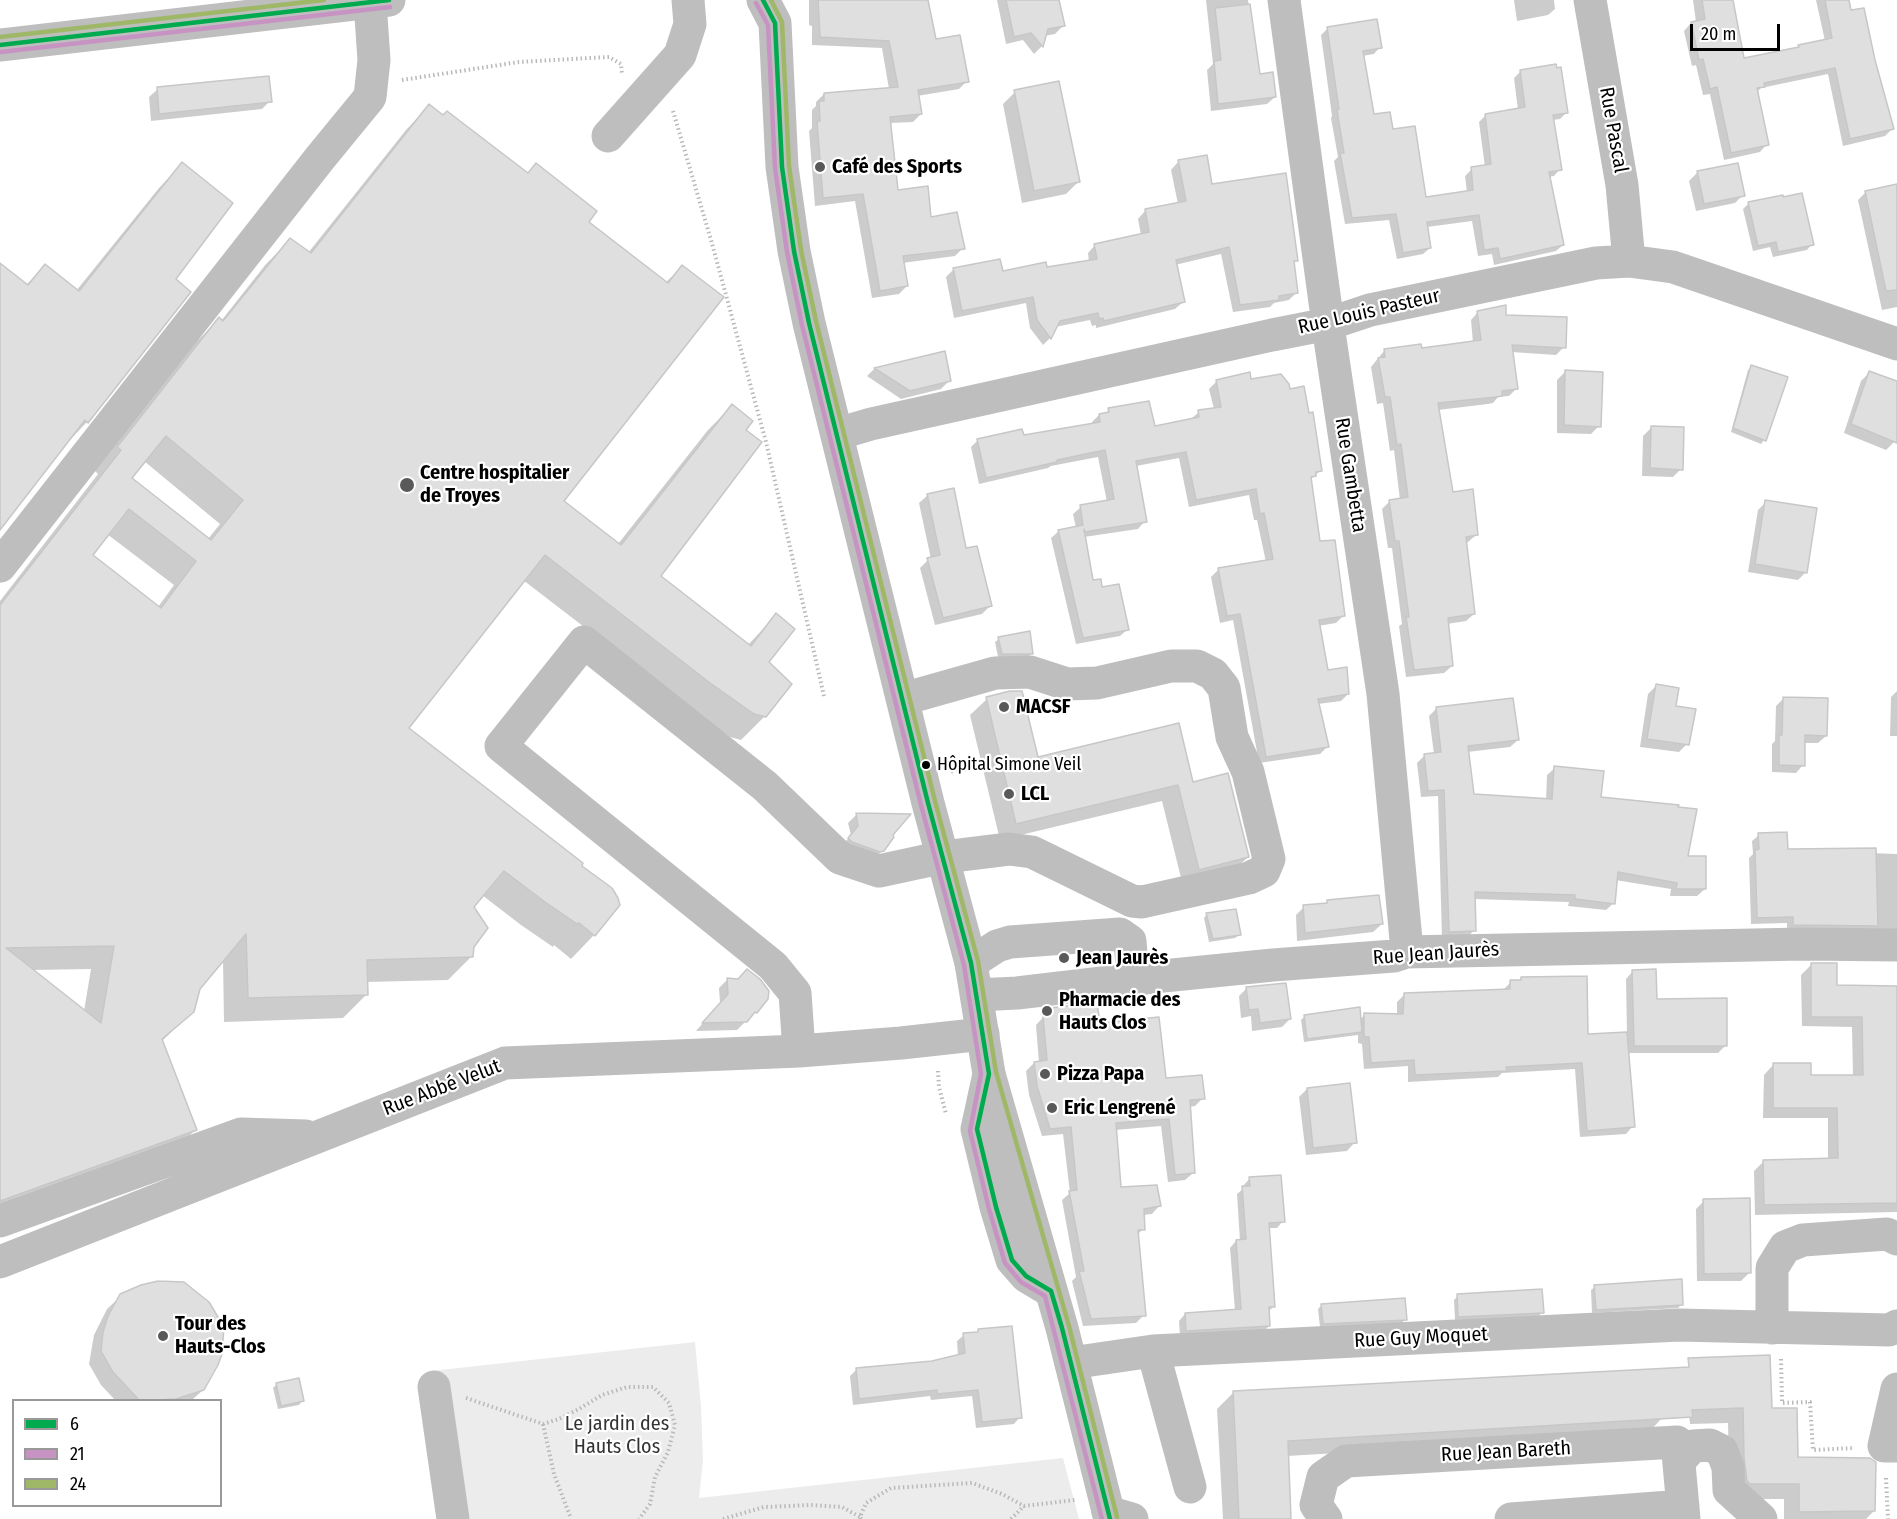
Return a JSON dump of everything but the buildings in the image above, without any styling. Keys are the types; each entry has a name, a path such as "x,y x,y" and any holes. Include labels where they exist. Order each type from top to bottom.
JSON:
{"street":[{"path":"608,136 680,55 690,24 688,0"},
{"path":"763,0 775,23 783,166 794,251 809,323 928,803 971,963 989,1074 1114,1512"},
{"name":"Rue Gambetta","path":"1284,0 1328,324 1383,694 1406,952"},
{"name":"Rue Pascal","path":"1590,0 1622,186 1629,261"},
{"path":"0,45 379,1 370,97 0,566"},
{"name":"Rue Louis Pasteur","path":"837,434 894,418 1328,324 1370,310 1596,263 1629,261 1673,267 1897,344"},
{"path":"799,1051 795,993 773,966 501,746 584,642 765,786 840,858 879,871 944,857 1009,849 1032,852 1132,901 1142,902 1249,878 1264,871 1269,859 1248,772 1232,737 1224,688 1214,674 1197,666 1171,666 1097,683 1067,684 1030,672 995,673 903,699"},
{"path":"971,963 997,946 1010,942 1120,934 1130,941 1132,966 1128,980"},
{"name":"Rue Jean Jaurès","path":"977,995 1017,993 1273,965 1394,956 1406,952 1803,944 1897,945"},
{"name":"Rue Abbé Velut","path":"0,1262 505,1063 799,1051 983,1034"},
{"path":"0,1221 241,1134 320,1136"},
{"path":"1776,1328 1772,1268 1785,1247 1803,1240 1887,1234 1897,1239"},
{"name":"Rue Guy Moquet","path":"1071,1363 1154,1351 1679,1325 1894,1332"},
{"path":"1154,1351 1190,1487"},
{"path":"434,1387 453,1519"},
{"path":"1890,1446 1897,1389"},
{"name":"Rue Jean Bareth","path":"1326,1519 1316,1505 1323,1477 1346,1461 1677,1442 1684,1513 1511,1519"},
{"path":"1679,1461 1693,1446 1710,1445 1722,1451 1728,1467 1729,1490 1761,1519"}],"path":[{"path":"401,80 519,62 609,57 621,64 624,84 640,99 650,102 652,107 663,102 673,111 766,442 824,696"},
{"path":"950,772 975,760"},
{"path":"1776,1328 1782,1403 1810,1402 1813,1450 1890,1446 1888,1519"},
{"path":"434,1387 543,1424 559,1419 602,1395 627,1387 653,1387 669,1403 675,1425 668,1452 655,1477 650,1504 639,1519"},
{"path":"543,1424 554,1474 571,1518"},
{"path":"723,1519 764,1507 811,1505 842,1507 860,1518 866,1503 891,1488 972,1483 1002,1494 1024,1506 1114,1512"},
{"path":"1011,1519 1024,1506"}],"green space":[{"name":"Le jardin des Hauts Clos","path":"695,1342 703,1460 699,1498 1063,1458 1079,1519 464,1519 431,1371"}],"transit line":[{"name":"24","path":"0,37 324,0"},
{"name":"6","path":"0,45 389,0"},
{"name":"6","path":"763,0 775,23 782,167 794,251 809,323 928,803 971,963 989,1074 977,1129 1012,1260 1026,1276 1051,1291 1110,1519"},
{"name":"24","path":"771,0 782,22 789,166 801,250 816,321 935,801 978,961 996,1072 1069,1326 1117,1517"},
{"name":"21","path":"756,3 768,25 775,168 787,252 802,325 921,805 964,965 981,1074 970,1131 1005,1263 1021,1282 1045,1296 1102,1519"},
{"name":"21","path":"1,52 390,7"}],"place":[{"name":"Café des Sports","path":"820,167"},
{"name":"Centre hospitalier de Troyes","path":"407,485"},
{"name":"MACSF","path":"1004,707"},
{"name":"Hôpital Simone Veil","path":"926,765"},
{"name":"LCL","path":"1009,794"},
{"name":"Jean Jaurès","path":"1064,958"},
{"name":"Pharmacie des Hauts Clos","path":"1047,1011"},
{"name":"Pizza Papa","path":"1045,1074"},
{"name":"Eric Lengrené","path":"1052,1108"},
{"name":"Tour des Hauts-Clos","path":"163,1336"}]}
